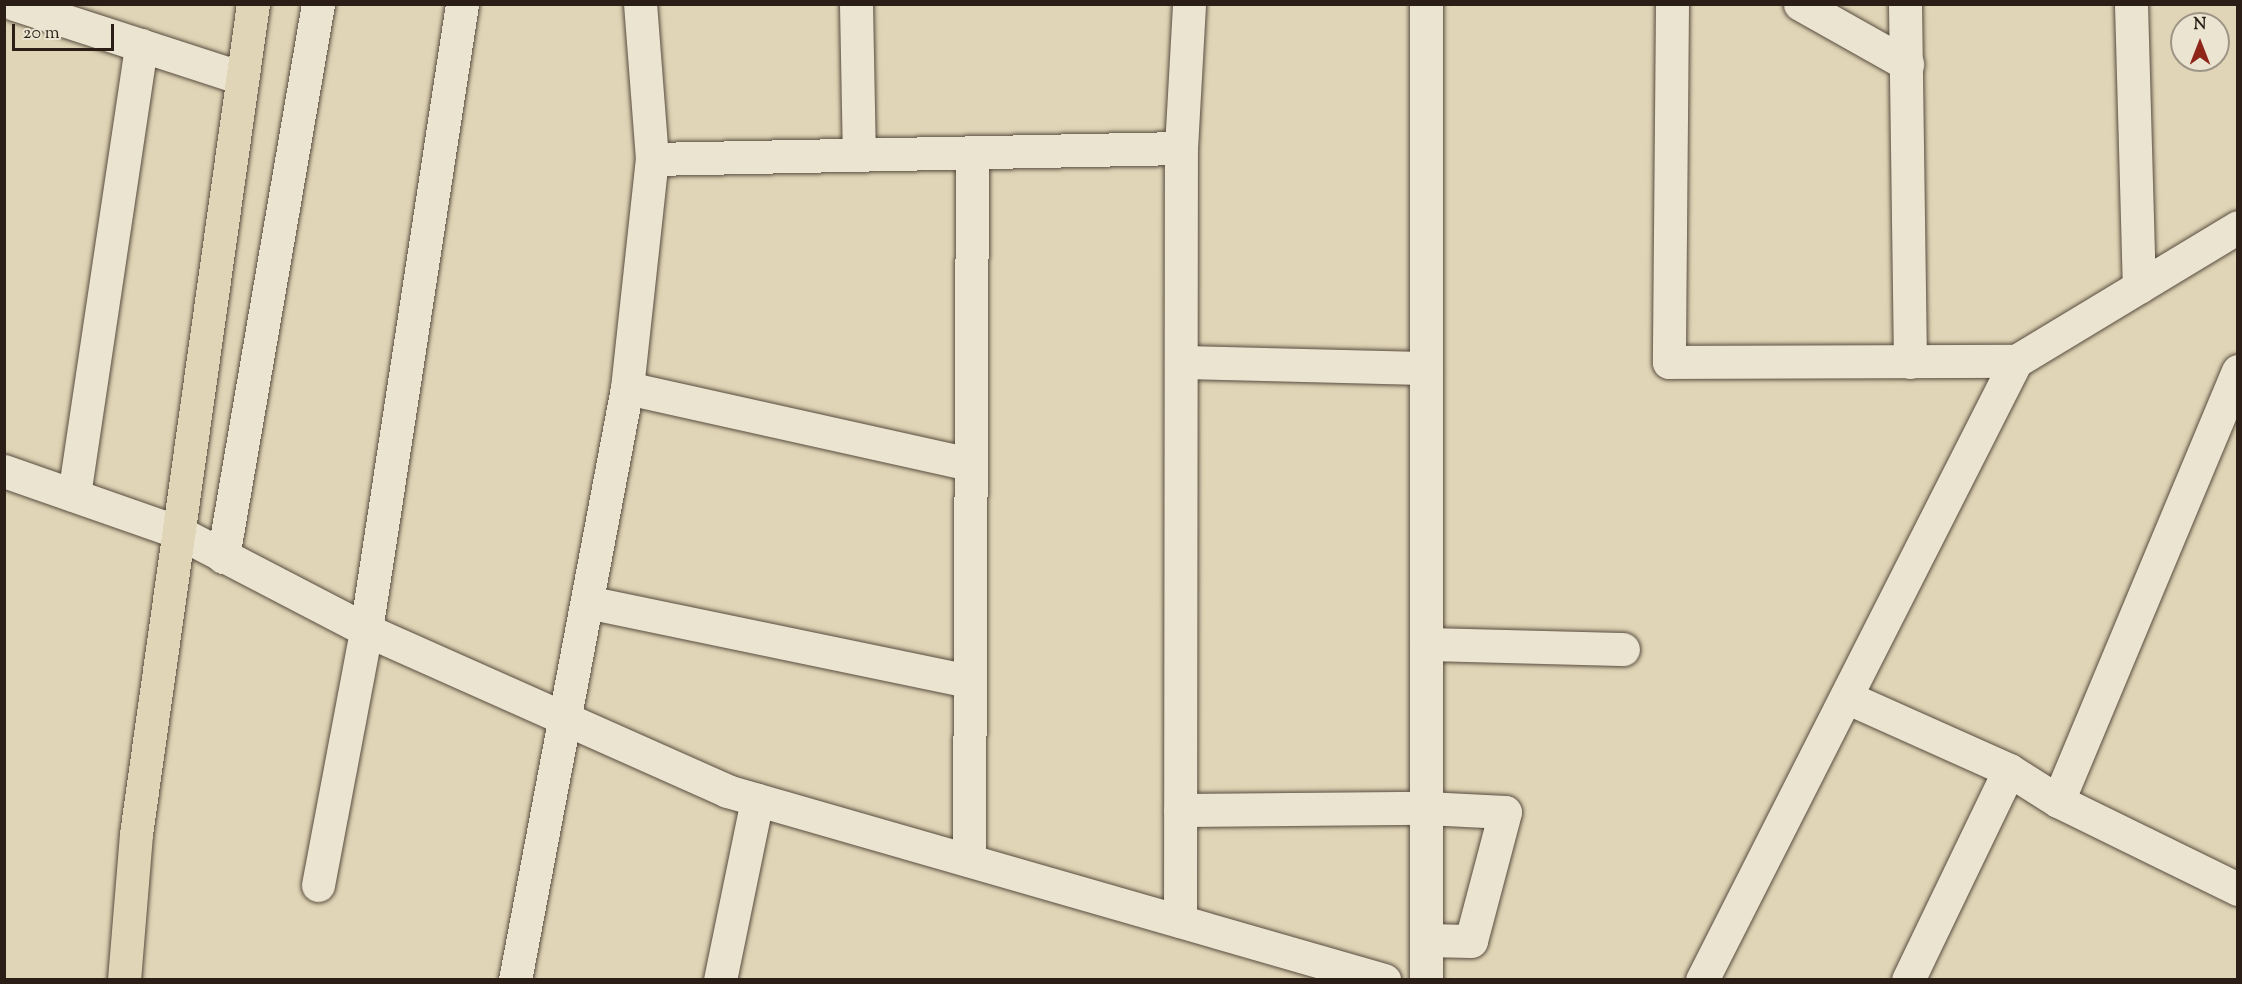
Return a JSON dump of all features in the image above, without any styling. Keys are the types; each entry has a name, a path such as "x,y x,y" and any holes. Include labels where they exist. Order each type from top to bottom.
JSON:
{"main road":[{"path":"124,980 136,834 177,532 254,4"}],"street":[{"path":"14,4 242,78"},
{"path":"223,557 318,4"},
{"path":"318,885 366,630 462,4"},
{"path":"515,980 627,388 652,159 640,4"},
{"path":"856,4 859,155"},
{"path":"1180,921 1181,148 1189,4"},
{"path":"1426,4 1426,980"},
{"path":"1672,4 1669,362 2016,361 2238,227"},
{"path":"1800,4 1907,64"},
{"path":"1905,4 1910,362"},
{"path":"2131,4 2139,287"},
{"path":"74,495 141,45"},
{"path":"652,159 1181,148"},
{"path":"969,860 967,681 972,152"},
{"path":"1702,980 2016,361"},
{"path":"1181,362 1426,368"},
{"path":"2058,801 2238,371"},
{"path":"627,388 969,464"},
{"path":"4,471 177,532 366,630 727,791 1384,980"},
{"path":"587,602 967,681"},
{"path":"1426,644 1623,649"},
{"path":"1846,698 2009,770 2058,801 2238,889"},
{"path":"1908,980 2009,770"},
{"path":"720,980 757,800"},
{"path":"1180,810 1426,808 1505,812 1471,941 1426,940"}]}
